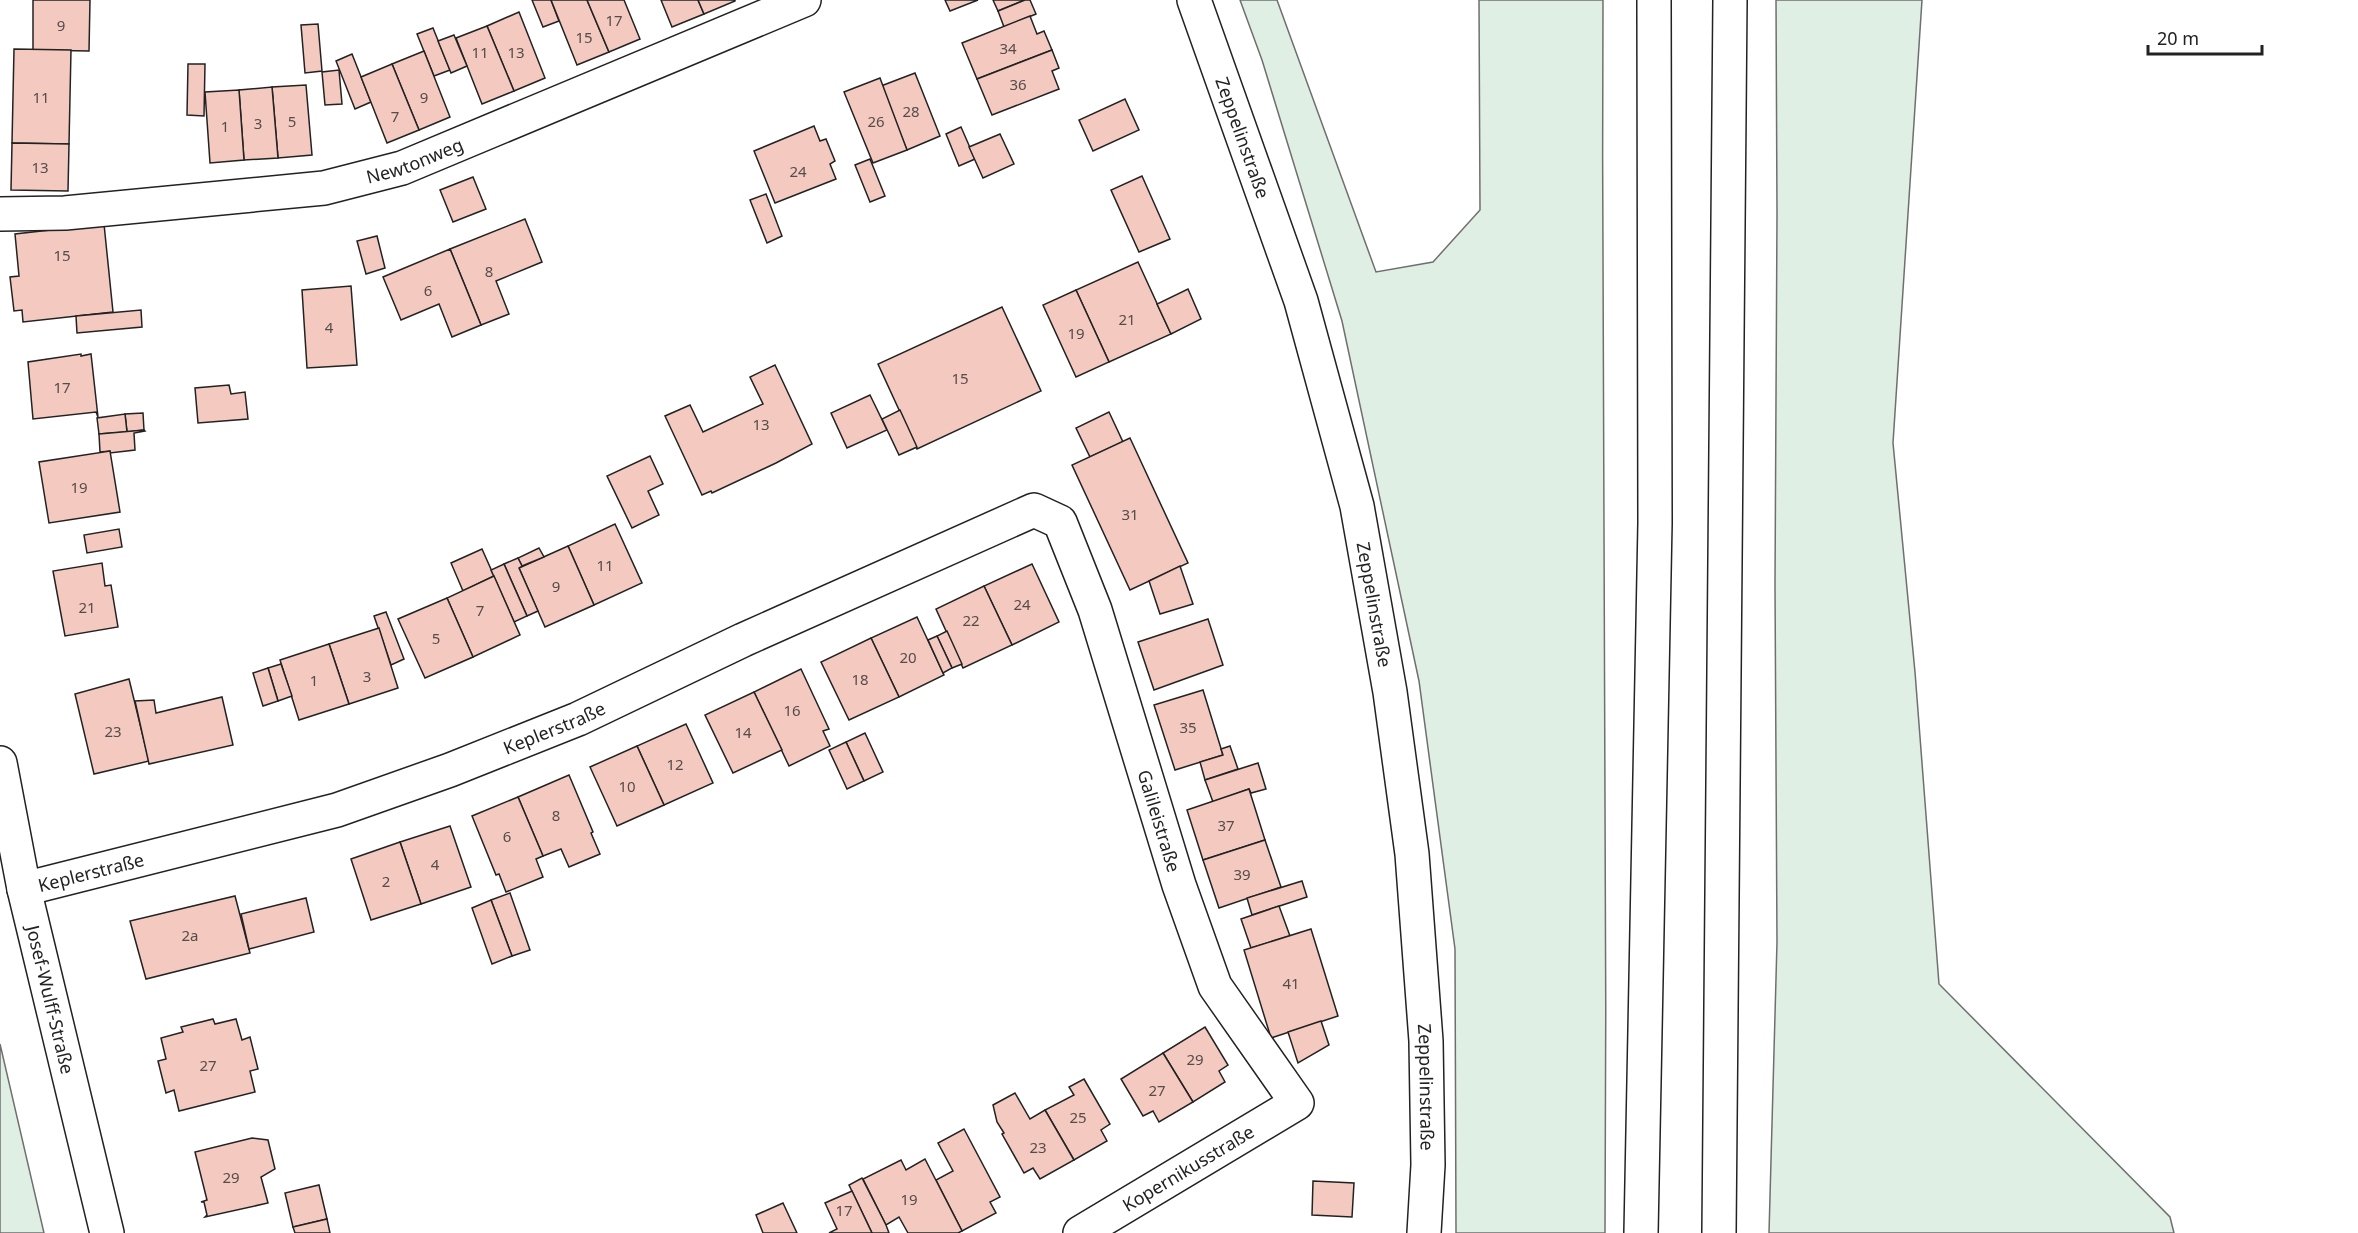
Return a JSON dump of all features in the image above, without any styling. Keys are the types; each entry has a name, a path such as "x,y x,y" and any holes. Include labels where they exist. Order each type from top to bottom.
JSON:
{"main road":[{"name":"Newtonweg","path":"0,214 65,213 324,188 402,168 804,0"},
{"name":"Zeppelinstraße","path":"1194,0 1301,301 1357,506 1390,692 1412,854 1426,1041 1428,1165 1424,1233"},
{"path":"1641,1233 1654,523 1654,0"},
{"path":"1719,1233 1730,3"},
{"name":"Keplerstraße","path":"24,889 337,810 450,770 578,718 742,640 1034,510 1060,522"},
{"name":"Galileistraße","path":"1060,522 1095,610 1179,885 1215,986 1297,1102"},
{"name":"Josef-Wulff-Straße","path":"0,763 24,889 107,1233"},
{"name":"Kopernikusstraße","path":"1080,1233 1297,1102"}],"green space":[{"path":"1240,0 1277,0 1376,272 1433,262 1480,210 1479,0 1603,0 1605,1233 1456,1233 1455,949 1419,681 1342,321 1262,60"},
{"path":"1776,0 1922,0 1893,443 1915,672 1939,984 2170,1217 2174,1233 1769,1233 1777,942"},
{"path":"0,1044 44,1233 0,1233"}],"building":[{"path":"33,0 90,0 89,51 33,50"},
{"path":"532,0 551,0 559,21 543,27"},
{"path":"551,0 587,0 609,52 577,65"},
{"path":"587,0 624,0 640,39 609,52"},
{"path":"661,0 698,0 704,14 672,27"},
{"path":"698,0 735,0 735,1 704,14"},
{"path":"945,0 978,0 950,11"},
{"path":"993,0 1025,0 998,11"},
{"path":"1030,0 1036,14 1004,27 998,11"},
{"path":"519,12 545,78 514,91 487,26"},
{"path":"1030,16 1037,34 1044,31 1052,50 977,79 962,43"},
{"path":"318,24 322,71 305,73 301,25"},
{"path":"487,26 514,91 482,104 456,38"},
{"path":"433,28 450,70 434,76 417,34"},
{"path":"454,35 467,66 451,73 438,41"},
{"path":"14,49 71,50 69,144 12,143"},
{"path":"1052,50 1059,68 1052,71 1059,89 992,115 977,79"},
{"path":"424,51 450,117 419,130 392,64"},
{"path":"352,54 371,102 355,109 336,61"},
{"path":"188,64 205,64 204,116 187,115"},
{"path":"392,64 419,130 387,143 361,77"},
{"path":"339,70 342,104 325,105 322,72"},
{"path":"915,73 940,136 907,150 881,86"},
{"path":"880,78 907,150 873,163 844,92"},
{"path":"306,85 312,155 278,158 272,87"},
{"path":"272,87 278,158 244,160 239,90"},
{"path":"239,90 244,160 210,163 205,92"},
{"path":"1125,99 1139,130 1093,151 1079,120"},
{"path":"814,126 820,141 826,139 835,161 830,164 836,179 775,203 754,151"},
{"path":"961,127 975,159 959,166 946,134"},
{"path":"1000,134 1014,164 983,178 969,147"},
{"path":"12,143 69,144 68,191 11,190"},
{"path":"870,159 885,196 870,202 855,165"},
{"path":"1142,176 1170,239 1139,252 1111,190"},
{"path":"473,177 486,209 453,222 440,190"},
{"path":"766,194 782,236 767,243 750,200"},
{"path":"525,219 542,262 496,281 509,314 481,325 450,249"},
{"path":"104,224 113,312 23,322 22,310 14,311 10,277 19,276 15,234"},
{"path":"377,236 385,268 366,274 357,241"},
{"path":"450,249 481,325 452,337 439,304 401,320 383,277"},
{"path":"1138,262 1171,334 1109,362 1076,290"},
{"path":"351,286 357,365 307,368 302,290"},
{"path":"1188,289 1201,319 1171,334 1157,304"},
{"path":"1076,290 1109,362 1076,377 1043,305"},
{"path":"1002,307 1041,391 917,449 878,364"},
{"path":"141,310 142,327 77,333 76,316"},
{"path":"81,354 81,356 91,354 98,417 96,412 33,419 28,362"},
{"path":"775,365 812,444 712,493 711,491 702,495 665,416 690,405 703,432 763,404 750,377"},
{"path":"229,385 231,394 245,392 248,419 198,423 195,388"},
{"path":"870,395 887,430 847,448 831,413"},
{"path":"900,410 917,447 899,455 882,419"},
{"path":"1109,412 1123,442 1090,457 1076,428"},
{"path":"143,413 144,430 127,432 125,414"},
{"path":"125,414 127,432 99,434 97,418"},
{"path":"144,430 134,433 135,450 100,452 99,434"},
{"path":"1130,438 1188,563 1130,590 1072,465"},
{"path":"110,451 120,512 49,523 39,462"},
{"path":"650,456 663,484 648,491 659,515 632,528 607,476"},
{"path":"615,524 642,583 594,605 568,546"},
{"path":"119,529 122,547 87,553 84,535"},
{"path":"568,546 594,605 545,627 519,568"},
{"path":"539,548 544,557 522,566 518,558"},
{"path":"482,549 494,576 463,591 451,563"},
{"path":"518,558 522,566 519,568 538,611 527,616 504,564"},
{"path":"102,563 105,586 111,585 118,627 65,636 53,571"},
{"path":"504,564 527,616 514,622 491,570"},
{"path":"1032,564 1059,622 1012,645 984,586"},
{"path":"1180,566 1193,604 1160,614 1149,581"},
{"path":"494,576 520,635 473,657 447,598"},
{"path":"984,586 1012,645 963,668 936,609"},
{"path":"447,598 473,657 425,678 398,619"},
{"path":"386,612 404,659 391,665 374,616"},
{"path":"917,617 944,675 899,697 871,638"},
{"path":"1208,619 1223,665 1154,690 1138,642"},
{"path":"379,628 398,688 349,704 329,644"},
{"path":"947,631 962,664 952,668 937,636"},
{"path":"937,636 952,668 943,673 928,640"},
{"path":"871,638 899,697 849,720 821,662"},
{"path":"329,644 349,704 299,720 280,660"},
{"path":"281,664 292,696 278,701 268,668"},
{"path":"268,668 278,701 263,706 253,673"},
{"path":"801,669 829,729 823,731 830,746 789,766 754,692"},
{"path":"129,679 149,761 94,774 75,694"},
{"path":"1203,690 1223,755 1175,770 1154,705"},
{"path":"754,692 782,750 733,773 705,715"},
{"path":"222,697 233,745 149,764 135,701 154,700 156,713"},
{"path":"686,724 713,783 664,805 637,746"},
{"path":"865,733 883,772 864,781 846,742"},
{"path":"846,742 864,781 847,789 829,750"},
{"path":"637,746 664,805 617,826 590,767"},
{"path":"1230,746 1238,769 1205,780 1200,762 1223,755 1221,749"},
{"path":"1258,763 1266,789 1251,793 1249,789 1213,802 1205,780"},
{"path":"569,775 600,854 569,867 561,849 543,856 518,797"},
{"path":"1249,789 1265,840 1203,860 1187,810"},
{"path":"518,797 543,856 536,859 543,877 506,892 499,874 496,875 472,816"},
{"path":"450,826 471,887 421,904 400,842"},
{"path":"1265,840 1281,887 1219,908 1203,860"},
{"path":"400,842 421,904 371,920 351,859"},
{"path":"1302,881 1307,897 1252,915 1247,898"},
{"path":"510,893 530,950 512,956 491,900"},
{"path":"235,896 250,953 146,979 130,921"},
{"path":"306,898 314,932 249,949 241,914"},
{"path":"491,900 512,956 492,964 472,908"},
{"path":"1279,906 1290,936 1251,948 1241,919"},
{"path":"1311,929 1338,1016 1271,1038 1244,950"},
{"path":"213,1019 215,1024 236,1019 242,1040 250,1037 258,1069 250,1071 255,1092 179,1111 174,1090 166,1093 158,1061 166,1059 161,1038 183,1032 181,1027"},
{"path":"1321,1021 1329,1045 1298,1063 1288,1032"},
{"path":"1205,1027 1228,1065 1219,1071 1225,1082 1193,1102 1163,1053"},
{"path":"1163,1053 1193,1102 1159,1122 1153,1111 1143,1116 1121,1079"},
{"path":"1084,1079 1110,1124 1101,1130 1107,1141 1074,1160 1045,1110 1074,1095 1069,1087"},
{"path":"1015,1093 1030,1119 1045,1110 1074,1160 1040,1179 1033,1168 1024,1173 997,1122 993,1105"},
{"path":"964,1129 1000,1197 990,1202 996,1213 962,1231 936,1180 953,1171 938,1143"},
{"path":"252,1138 268,1140 275,1169 261,1177 268,1203 205,1217 207,1215 204,1202 201,1202 207,1200 195,1152"},
{"path":"925,1159 962,1231 958,1233 908,1233 899,1217 886,1225 863,1179 901,1160 906,1170"},
{"path":"862,1178 889,1233 872,1233 849,1185"},
{"path":"1313,1181 1354,1183 1352,1217 1312,1215"},
{"path":"319,1185 327,1219 293,1227 285,1193"},
{"path":"852,1191 872,1233 829,1233 837,1229 825,1203"},
{"path":"783,1203 797,1233 763,1233 756,1215"},
{"path":"327,1219 330,1233 295,1233 293,1227"}]}
